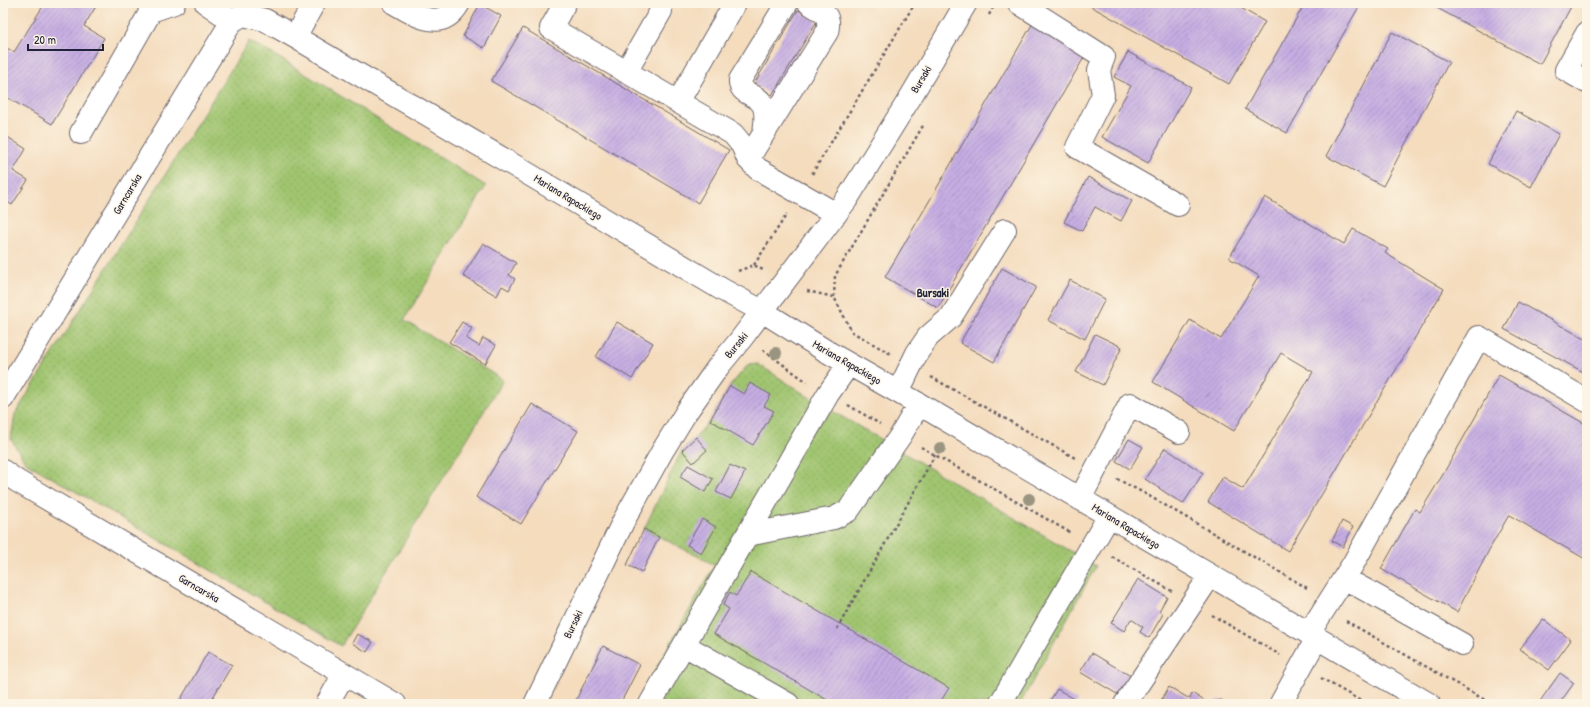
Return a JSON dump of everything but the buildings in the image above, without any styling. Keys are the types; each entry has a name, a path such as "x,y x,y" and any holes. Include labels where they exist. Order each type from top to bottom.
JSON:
{"street":[{"path":"81,133 150,7 174,3"},
{"path":"206,3 232,21"},
{"path":"295,37 314,3"},
{"path":"394,3 422,18 436,20 449,16 459,3"},
{"path":"565,3 551,28 733,134 742,145 748,159 758,169 836,214"},
{"path":"678,102 735,3"},
{"path":"764,133 764,107 761,101 743,89 740,84 740,80 787,3"},
{"path":"748,159 827,32 829,24 828,18 824,13 809,3"},
{"name":"Bursaki","path":"535,704 624,520 663,450 687,411 718,367 836,214 910,98 966,3"},
{"path":"1019,3 1104,56 1099,70 1103,95 1077,146 1178,205"},
{"path":"626,72 658,6"},
{"name":"Mariana Rapackiego","path":"232,21 243,15 265,20 295,37 522,170 722,290 762,311 849,364 1429,704"},
{"name":"Garncarska","path":"3,398 232,21"},
{"path":"1587,33 1566,70 1587,82"},
{"path":"898,392 928,337 951,317 1005,230"},
{"path":"1281,703 1301,667 1313,636 1344,578 1479,338 1587,401"},
{"path":"650,704 828,394 849,364"},
{"path":"747,535 834,518 848,511 901,435 919,404"},
{"path":"1080,499 1130,404 1179,432"},
{"name":"Garncarska","path":"3,471 16,481 395,704"},
{"path":"1000,704 1109,516"},
{"path":"1125,704 1210,576"},
{"path":"1344,578 1462,644"},
{"path":"684,645 788,704"},
{"path":"326,704 344,674"}],"path":[{"path":"3,10 7,3"},
{"path":"754,266 915,3"},
{"path":"988,17 996,3"},
{"path":"834,297 835,276 927,119"},
{"path":"759,349 763,350 806,381 828,394 1366,704"},
{"path":"837,629 935,455"}],"green space":[{"path":"249,41 276,56 486,186 404,320 503,380 341,646 25,462 11,439 15,414"},
{"path":"758,364 812,399 1096,566 1020,704 636,704 715,565 644,529 682,450 696,437 710,420 730,386 748,365"}],"district":[{"name":"Bursaki","path":"933,293"}]}
